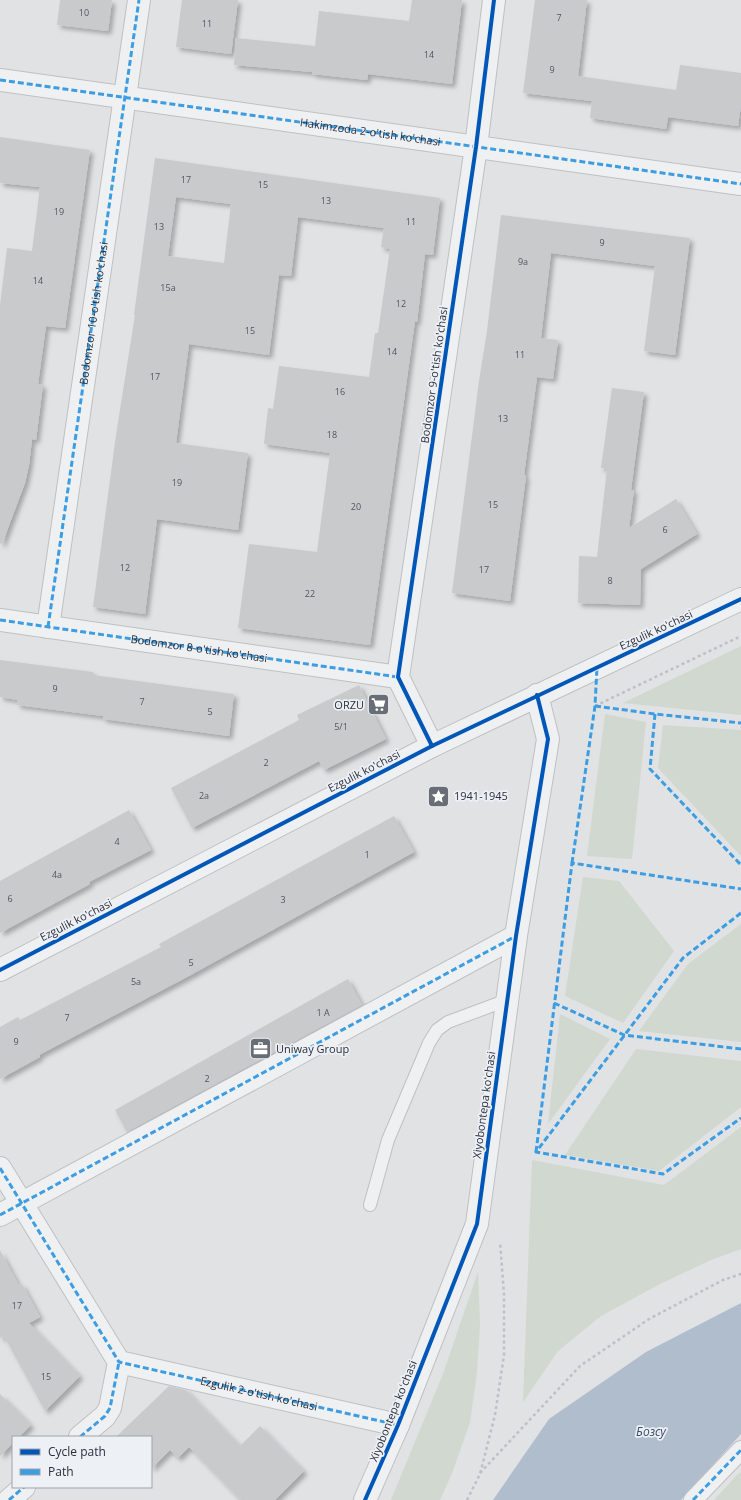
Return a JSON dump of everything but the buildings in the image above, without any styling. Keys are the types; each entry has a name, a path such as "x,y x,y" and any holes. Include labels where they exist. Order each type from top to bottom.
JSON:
{"street":[{"name":"Bodomzor 10-o'tish ko'chasi","path":"48,627 139,0"},
{"name":"Bodomzor 9-o'tish ko'chasi","path":"398,676 476,147 494,0"},
{"name":"Hakimzoda 2-o'tish ko'chasi","path":"0,80 741,184"},
{"name":"Ezgulik ko'chasi","path":"0,970 432,746 741,599"},
{"name":"Bodomzor 8-o'tish ko'chasi","path":"0,620 398,676"},
{"path":"398,676 432,746"},
{"name":"Xiyobontepa koʻchasi","path":"365,1500 398,1425 477,1224 516,936 548,739 537,695"},
{"path":"0,1215 516,936"},
{"path":"0,1168 119,1362 110,1408 105,1416 81,1436"},
{"name":"Ezgulik 2-o'tish ko'chasi","path":"119,1362 398,1425"},
{"path":"693,1500 741,1450"},
{"path":"9,1500 23,1488"}],"lane":[{"path":"370,1205 388,1140 429,1044 437,1030 448,1022 507,1000"}],"path":[{"path":"595,706 741,636"},
{"path":"467,1500 480,1474 496,1415 504,1355 504,1294 500,1238"},
{"path":"480,1474 580,1366 649,1319 724,1280 741,1274"}],"shaded area":[{"path":"741,646 741,715 623,703"},
{"path":"605,714 646,722 632,859 587,856"},
{"path":"663,725 741,730 741,856 658,768"},
{"path":"583,877 619,881 674,951 623,1023 565,996"},
{"path":"741,924 741,1042 639,1031 688,964"},
{"path":"560,1014 610,1039 548,1124"},
{"path":"636,1049 741,1061 741,1107 659,1171 565,1155"},
{"path":"741,1127 741,1249 711,1260 660,1284 601,1316 558,1351 523,1402 532,1160 664,1185"},
{"path":"478,1272 480,1323 477,1373 470,1422 453,1471 440,1500 391,1500 443,1374"},
{"path":"741,1472 741,1500 714,1500 737,1475"}],"water":[{"name":"Бозсу","path":"741,1303 741,1434 681,1500 493,1500 549,1419 646,1352"}],"marked path":[{"path":"48,627 139,0"},
{"path":"0,80 741,184"},
{"path":"0,620 398,677"},
{"path":"572,863 595,706 597,667"},
{"path":"595,706 741,723"},
{"path":"655,714 650,769 741,865"},
{"path":"536,1152 572,863 741,889"},
{"path":"741,913 683,958 536,1152 663,1174 741,1118"},
{"path":"0,1215 516,936"},
{"path":"554,1003 624,1035 741,1049"},
{"path":"0,1168 119,1362 398,1425"},
{"path":"81,1436 105,1416 110,1408 119,1362"},
{"path":"693,1500 741,1450"},
{"path":"9,1500 23,1488"}],"cycle path":[{"path":"432,746 398,677 476,147 494,0"},
{"path":"0,970 432,746 741,599"},
{"path":"365,1500 398,1425 477,1224 516,936 548,739 537,695"}],"place":[{"name":"ORZU","path":"379,705"},
{"name":"1941-1945","path":"438,796"},
{"name":"Uniway Group","path":"260,1049"}]}
